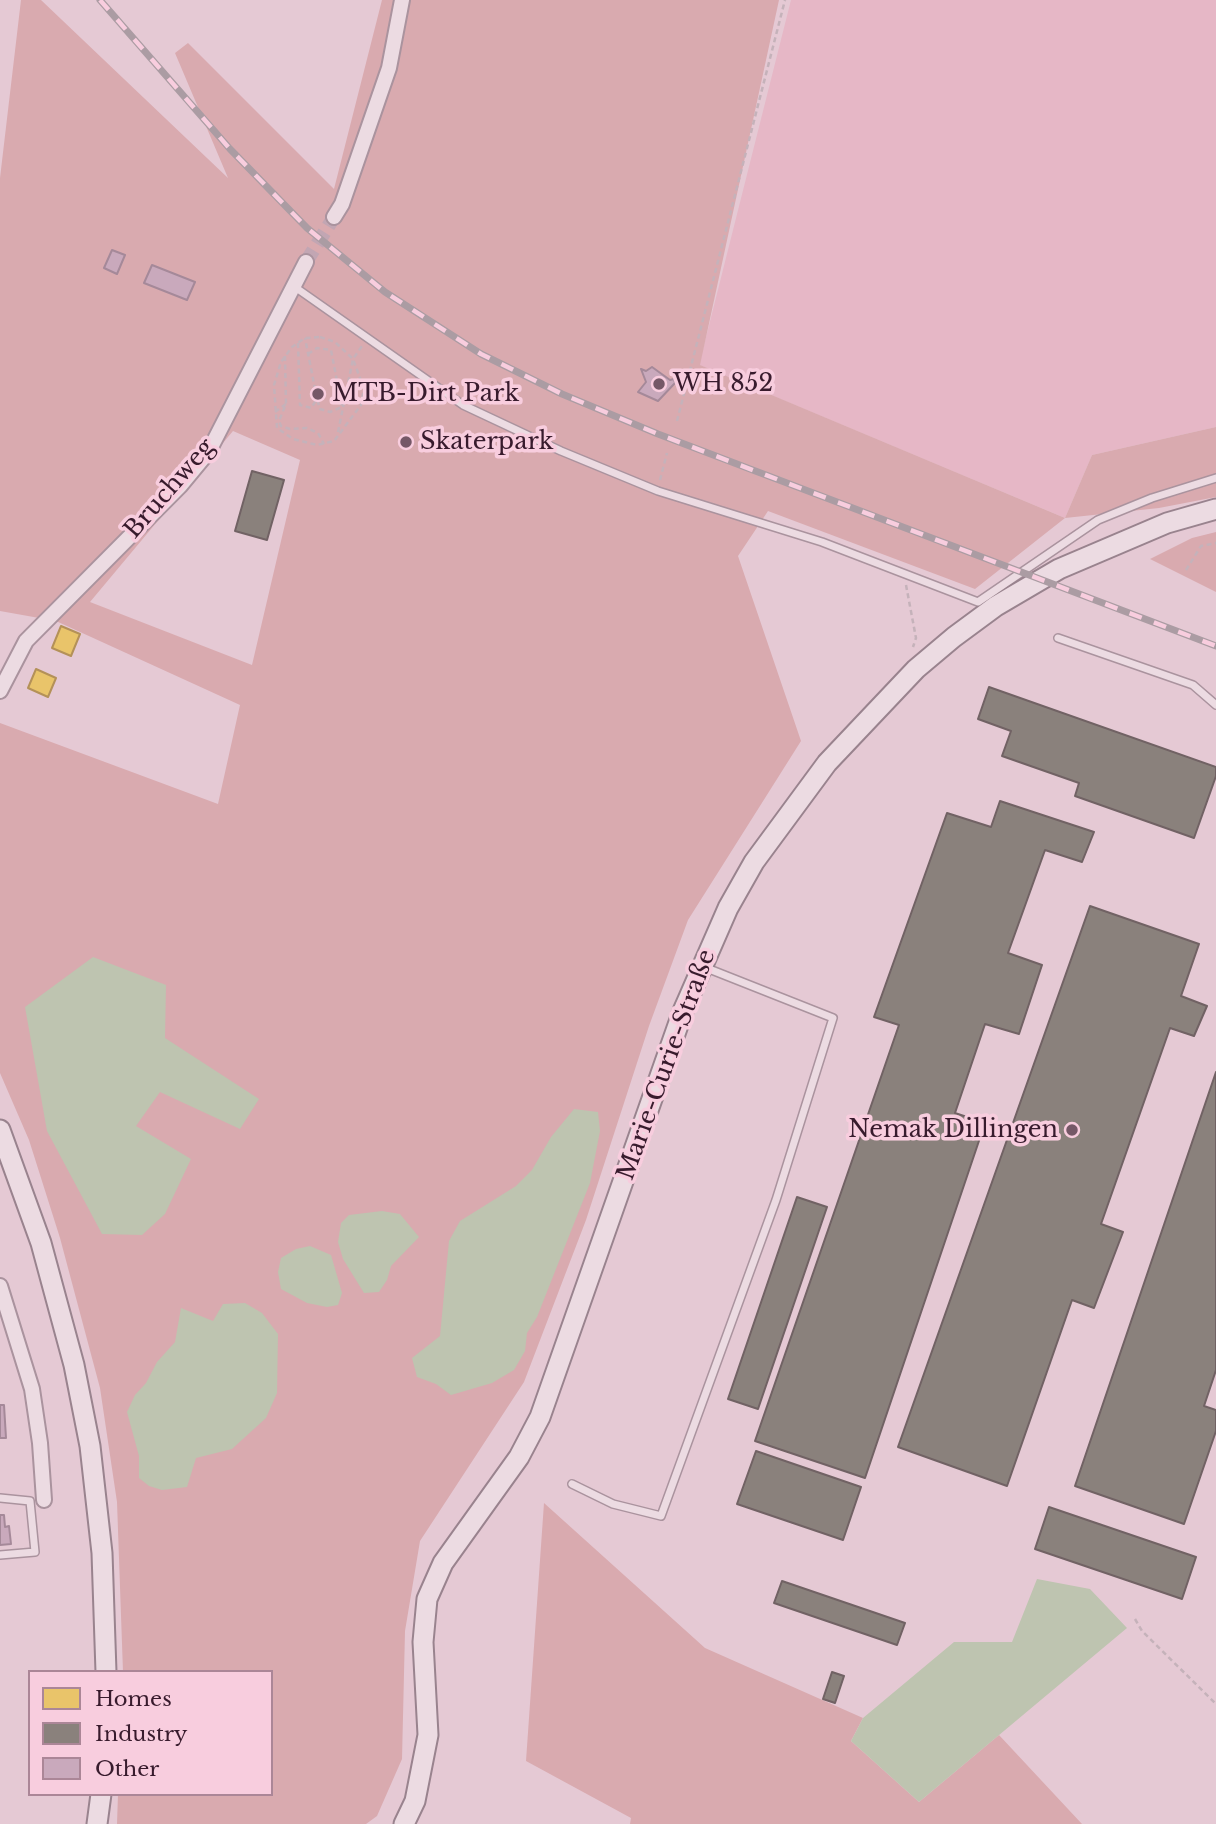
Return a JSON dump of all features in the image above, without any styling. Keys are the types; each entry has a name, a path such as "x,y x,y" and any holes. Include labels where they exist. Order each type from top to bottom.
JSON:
{"main road":[{"name":"Marie-Curie-Straße","path":"404,1824 415,1801 428,1735 423,1642 427,1599 443,1563 519,1457 540,1417 701,966 728,908 771,836 827,764 916,669 996,606 1059,569 1167,523 1216,509"},
{"path":"0,1130 41,1243 74,1365 85,1419 102,1553 106,1670"},
{"path":"97,1824 101,1796"}],"street":[{"path":"334,217 342,204 389,68 402,0"},
{"name":"Bruchweg","path":"0,691 26,641 180,486 209,451 306,262"},
{"path":"0,1286 32,1389 37,1500"}],"lane":[{"path":"292,285 463,405 658,492 822,542 978,602 1098,520 1152,498 1216,478"},
{"path":"1058,638 1193,685 1216,705"},
{"path":"572,1484 613,1504 661,1516 776,1200 833,1018 701,966"},
{"path":"0,1498 37,1500 35,1552 0,1555"}],"path":[{"path":"677,421 785,0"},
{"path":"304,338 320,409 330,412 342,408"},
{"path":"304,338 328,340 353,359 364,389 361,405 334,441 317,445 293,439 277,428 274,385 285,356 298,342 304,338"},
{"path":"338,436 353,359 368,338"},
{"path":"328,340 342,408"},
{"path":"298,342 300,405 311,408 317,399"},
{"path":"308,354 317,348 331,350"},
{"path":"285,356 286,404 279,421 281,426 290,429 307,428 318,433 324,444"},
{"path":"275,412 286,404"},
{"path":"658,492 667,453"},
{"path":"1186,570 1201,547 1216,543"},
{"path":"904,575 916,638 911,655"},
{"path":"1135,1619 1142,1630 1216,1704"}],"shaded area":[{"path":"21,0 41,0 228,178 175,53 188,43 334,189 382,0 779,0 700,365 1065,518 975,589 768,511 738,556 801,741 688,920 649,1026 586,1220 524,1382 420,1541 405,1631 402,1759 377,1816 366,1824 117,1824 118,1796 273,1796 273,1670 123,1670 117,1502 100,1388 60,1238 29,1140 0,1073 0,723 218,804 240,705 56,621 0,611 0,178","holes":["233,431 300,460 252,665 90,602"]},
{"path":"791,0 1216,0 1216,427 1092,455 1065,518 699,365"},
{"path":"1216,427 1216,497 1159,508 1065,518 1092,455"},
{"path":"1216,532 1216,592 1150,559 1192,538"},
{"path":"93,957 166,985 165,1038 259,1099 240,1129 160,1092 136,1126 191,1159 165,1214 142,1235 102,1234 47,1131 25,1007"},
{"path":"574,1109 598,1112 600,1131 590,1183 537,1317 527,1333 525,1351 514,1370 492,1383 451,1395 436,1384 417,1377 412,1358 440,1336 449,1241 460,1221 516,1186 532,1170 551,1137"},
{"path":"382,1211 400,1214 419,1237 391,1266 387,1280 379,1292 364,1293 343,1259 338,1242 341,1223 349,1215"},
{"path":"310,1246 331,1255 342,1293 338,1305 327,1307 307,1303 281,1289 278,1272 281,1258 296,1249"},
{"path":"245,1303 262,1313 278,1334 277,1393 266,1418 232,1449 196,1458 187,1487 162,1490 149,1486 139,1478 139,1456 127,1412 135,1395 146,1383 157,1362 175,1342 181,1308 213,1321 223,1304"},
{"path":"544,1503 705,1648 863,1718 851,1741 919,1802 999,1735 1082,1824 630,1824 631,1818 526,1761"},
{"path":"1037,1579 1090,1589 1127,1628 919,1802 851,1741 863,1718 954,1642 1012,1642"}],"building: Homes":[{"path":"61,626 80,634 71,656 52,648"},
{"path":"36,669 56,678 48,697 28,688"}],"building: Industry":[{"path":"252,471 284,480 267,540 235,531"},
{"path":"989,687 1216,767 1216,776 1194,838 1075,796 1079,783 1002,756 1011,731 978,719"},
{"path":"1000,801 1094,832 1082,862 1045,850 1008,953 1042,965 1019,1034 985,1024 955,1113 985,1123 865,1478 755,1441 899,1025 874,1017 947,813 991,827"},
{"name":"Nemak Dillingen","path":"1090,906 1199,944 1181,996 1207,1006 1194,1036 1170,1028 1101,1224 1123,1232 1094,1308 1072,1300 1007,1486 898,1447"},
{"path":"1216,1072 1216,1370 1204,1406 1216,1410 1216,1431 1184,1524 1075,1486"},
{"name":"Nemak Dillingen","path":"797,1197 827,1207 758,1409 728,1399"},
{"path":"756,1451 861,1487 843,1540 737,1504"},
{"path":"1049,1507 1196,1557 1182,1599 1035,1549"},
{"path":"782,1581 905,1623 897,1645 774,1603"},
{"path":"832,1672 844,1676 835,1703 823,1699"}],"building: Other":[{"path":"112,250 125,255 117,274 104,268"},
{"path":"152,265 195,282 187,300 144,283"},
{"name":"WH 852","path":"652,367 670,380 674,379 675,383 658,401 638,392 646,382 641,369 646,371"},
{"path":"0,1405 4,1405 6,1438 0,1438"},
{"path":"0,1515 4,1515 5,1527 9,1526 11,1544 0,1545"}],"tunnel":[{"path":"306,262 334,217"}],"railway":[{"path":"100,0 230,149 307,228 385,292 481,354 562,394 658,434 1216,646"}],"place":[{"name":"WH 852","path":"659,384"},
{"name":"MTB-Dirt Park","path":"318,394"},
{"name":"Skaterpark","path":"406,442"},
{"name":"Nemak Dillingen","path":"1072,1130"}]}
